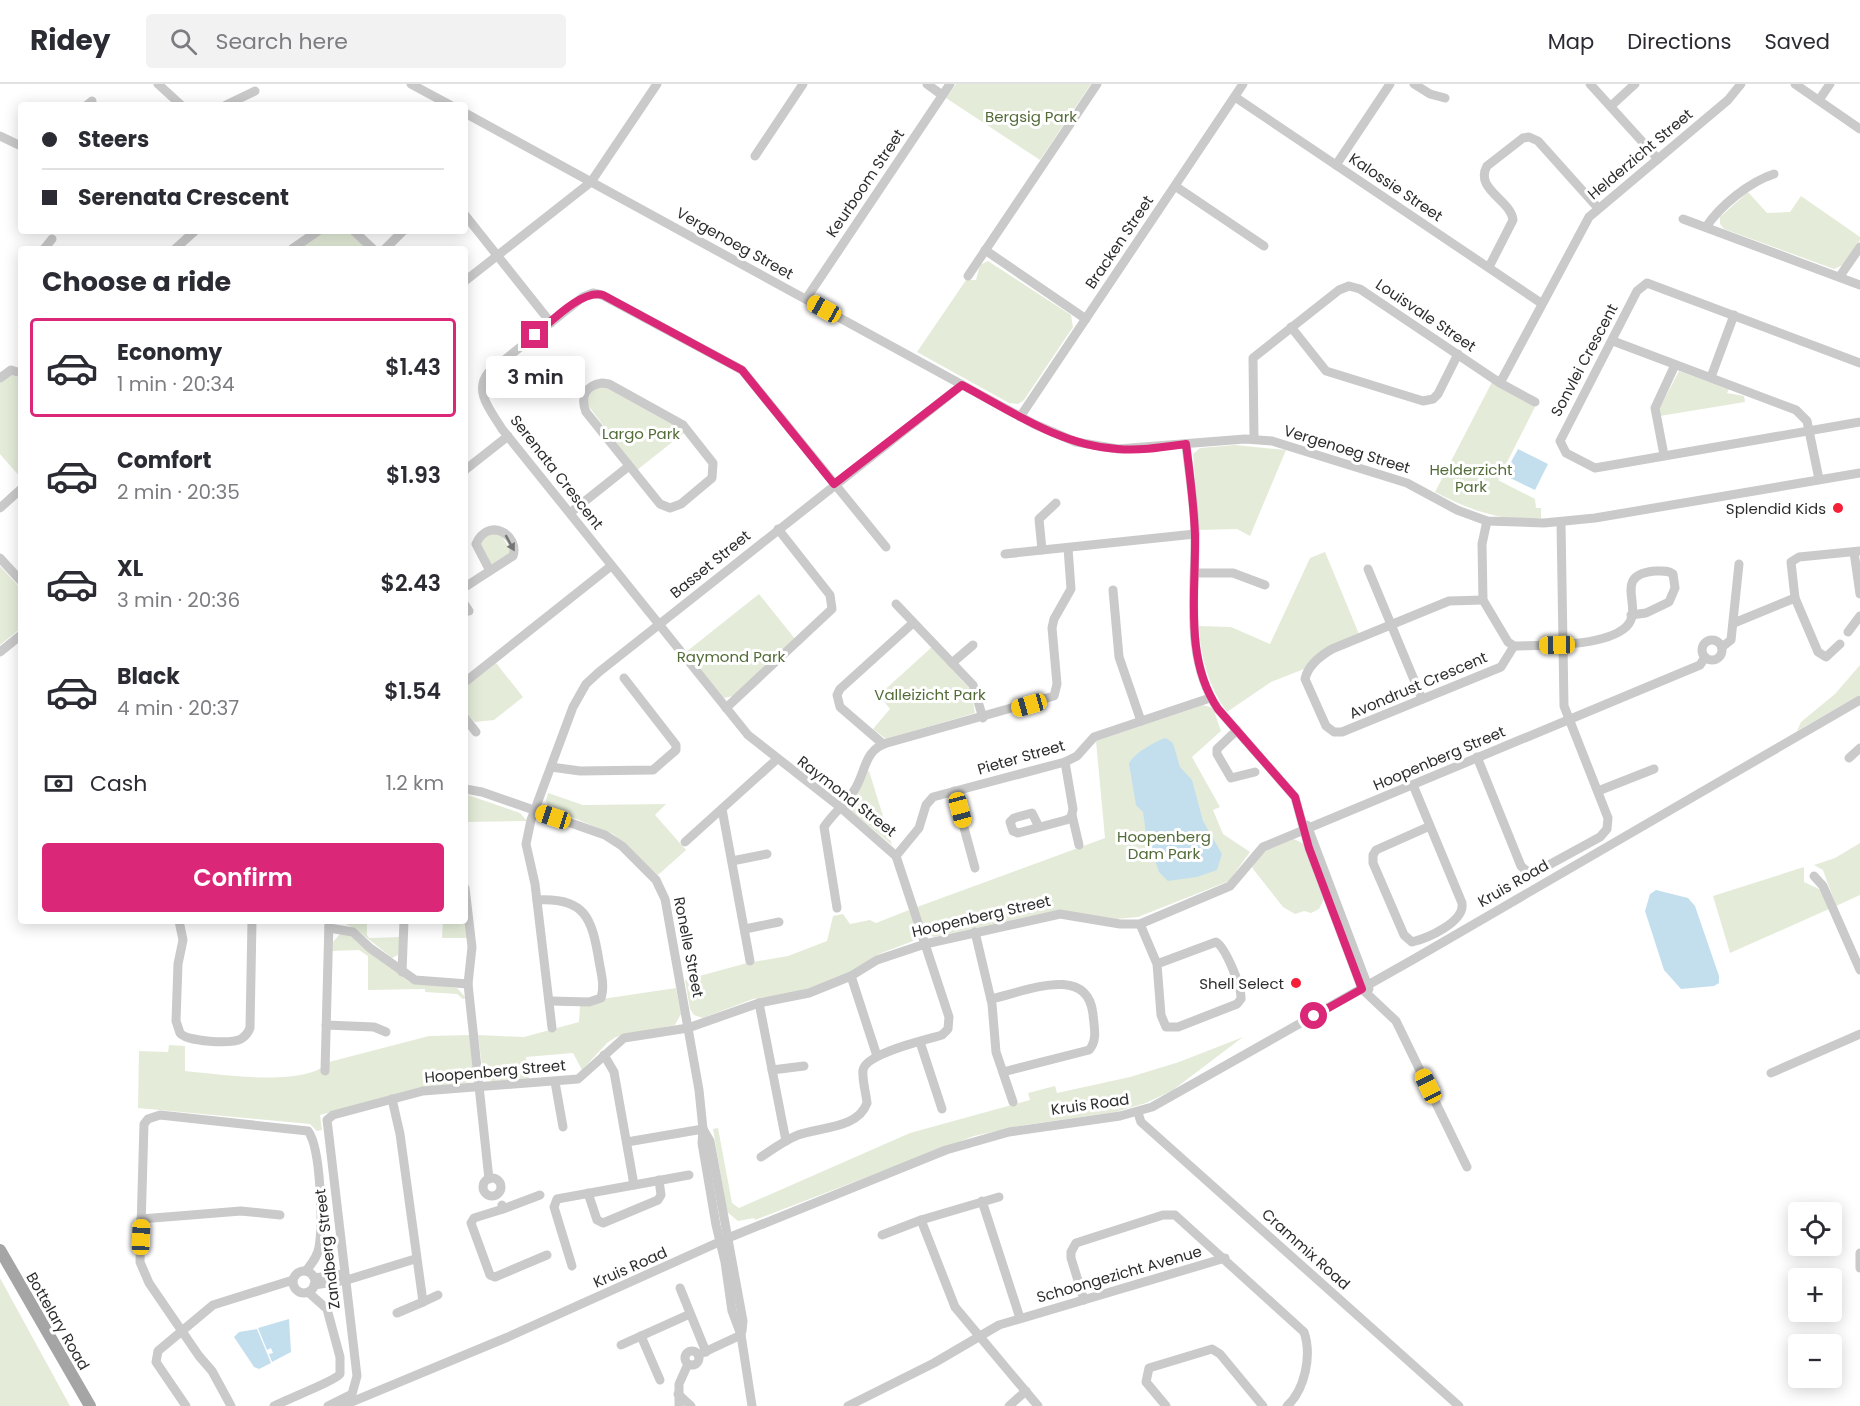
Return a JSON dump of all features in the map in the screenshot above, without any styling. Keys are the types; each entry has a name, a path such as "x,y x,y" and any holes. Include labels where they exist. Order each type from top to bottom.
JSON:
{"main road":[{"name":"Bottelary Road","path":"0,1250 90,1406"}],"street":[{"path":"158,84 178,102"},
{"path":"411,84 444,102"},
{"path":"468,279 591,182 655,87 644,84"},
{"path":"755,156 803,84"},
{"path":"927,84 942,95"},
{"name":"Keurboom Street","path":"806,299 950,84"},
{"path":"968,276 1097,84"},
{"name":"Bracken Street","path":"1020,417 1243,84"},
{"path":"1336,165 1390,84"},
{"path":"1414,84 1430,94 1445,98"},
{"path":"1590,84 1658,159"},
{"path":"1611,106 1635,84"},
{"name":"Helderzicht Street","path":"1500,383 1584,224 1599,208 1728,100 1741,84"},
{"path":"1796,84 1860,129"},
{"path":"1819,100 1830,84"},
{"path":"232,102 255,91"},
{"name":"Kalossie Street","path":"1235,97 1541,303"},
{"name":"Vergenoeg Street","path":"468,115 1020,417 1062,436 1104,448 1132,450 1254,439 1292,446 1399,480 1457,510 1486,521 1561,522 1860,473"},
{"path":"0,136 18,145"},
{"path":"1489,267 1513,220 1513,214 1485,182 1484,172 1487,166 1523,138 1529,137 1538,141 1599,208"},
{"path":"1706,227 1757,179 1774,174"},
{"path":"1175,186 1264,246"},
{"path":"468,219 550,323"},
{"path":"1683,219 1860,285"},
{"path":"178,246 190,234"},
{"path":"296,246 314,234"},
{"path":"357,234 370,246"},
{"path":"388,246 400,234"},
{"path":"46,246 52,238"},
{"path":"1840,276 1860,247"},
{"path":"985,250 1086,319"},
{"name":"Sonvlei Crescent","path":"1860,363 1647,284 1637,291 1562,433 1562,448 1574,458 1595,468 1860,422"},
{"name":"Louisvale Street","path":"1254,439 1251,361 1257,353 1342,288 1353,286 1500,383 1535,402"},
{"name":"Serenata Crescent","path":"658,625 508,436 484,398 483,381 488,373 583,297 598,293 733,364 746,374 886,547"},
{"path":"1712,377 1734,315"},
{"path":"1291,327 1326,371 1423,401 1433,399 1438,394 1458,354"},
{"path":"1612,341 1796,410 1803,415 1810,431 1819,479"},
{"path":"1664,455 1655,408 1675,365"},
{"path":"0,378 11,370 18,372"},
{"path":"595,384 609,384 683,425 712,460 714,469 710,480 681,504 670,508 660,504 629,466 584,408 584,395 595,384"},
{"name":"Basset Street","path":"552,1028 537,900 526,844 535,811 581,691 599,672 962,385"},
{"path":"468,468 508,436"},
{"path":"1186,444 1195,534 1196,650 1210,698 1292,790 1367,989 1377,1005 1396,1021 1467,1167"},
{"path":"570,513 629,466"},
{"path":"0,508 18,492"},
{"path":"1041,550 1039,519 1056,503"},
{"path":"1486,521 1482,544 1483,600 1508,642 1514,646 1598,641 1610,637 1625,628 1631,615 1630,587 1636,577 1643,572 1670,571 1673,574 1675,588 1669,602 1646,613 1631,615"},
{"path":"1477,757 1521,866 1528,872 1540,870 1604,834 1608,818 1564,706 1561,522"},
{"path":"468,585 512,558 515,550 502,530 497,528 490,530 476,544 477,551 490,571"},
{"path":"726,708 832,609 830,595 778,529"},
{"path":"1005,554 1195,534"},
{"path":"837,908 824,830 856,788 868,757 883,744 1051,698 1056,693 1052,628 1054,619 1071,589 1068,548"},
{"path":"1840,644 1830,655 1820,655 1810,638 1796,598 1791,562 1793,559 1857,551 1860,594"},
{"path":"0,558 18,579"},
{"path":"1722,647 1727,645 1733,628 1739,564"},
{"path":"468,680 611,566"},
{"path":"1368,569 1422,699"},
{"path":"1195,573 1233,573 1264,585"},
{"path":"1113,590 1119,657 1141,721"},
{"path":"1733,628 1796,598"},
{"name":"Avondrust Crescent","path":"1483,600 1449,601 1326,652 1308,669 1306,685 1326,726 1338,733 1501,667 1514,646"},
{"path":"896,604 975,689 983,718"},
{"path":"1848,632 1860,616"},
{"path":"883,744 840,707 837,695 840,689 913,623"},
{"name":"Raymond Street","path":"658,625 748,735 776,760 840,807 896,856 949,1017 948,1029 942,1035 920,1042"},
{"path":"0,652 18,637"},
{"path":"1714,640 1722,647 1721,654 1716,659 1705,657 1702,649 1708,641 1714,640"},
{"path":"952,663 972,645"},
{"name":"Hoopenberg Street","path":"329,1118 423,1091 555,1082 582,1077 624,1038 688,1028 759,1003 793,998 851,976 877,960 925,944 975,932 1060,914 1120,924 1140,924 1230,886 1263,847 1700,665 1705,657"},
{"path":"551,767 580,771 653,770 660,767 676,750 676,745 624,678"},
{"name":"Pieter Street","path":"896,856 919,828 929,801 954,791 1065,762 1077,756 1094,738 1210,698"},
{"name":"Kruis Road","path":"342,1406 536,1325 724,1240 968,1142 1018,1130 1138,1113 1367,989 1860,700"},
{"path":"468,722 476,732"},
{"path":"1237,730 1217,749 1217,754 1231,778 1254,772"},
{"path":"1849,758 1860,748"},
{"path":"685,842 776,760"},
{"path":"1065,762 1072,815 1079,845"},
{"path":"1598,791 1654,769"},
{"path":"1413,785 1430,826 1463,908 1459,917 1424,939 1413,942 1404,935 1373,855 1376,850 1430,826"},
{"name":"Ronelle Street","path":"468,790 482,792 605,835 622,846 659,885 665,899 688,1028 703,1129 702,1143 724,1240 732,1311 741,1335 752,1406"},
{"path":"954,791 975,868"},
{"path":"722,809 750,961"},
{"path":"1039,827 1066,820 1072,815"},
{"path":"732,861 767,854"},
{"path":"1814,876 1823,886 1860,970"},
{"path":"537,900 563,899 571,902 587,917 595,937 603,988 601,998 593,1002 550,1001"},
{"path":"468,913 472,947 468,984 481,1086 489,1179 483,1185 484,1192 489,1196 498,1194 503,1209"},
{"path":"745,929 779,922"},
{"path":"180,924 183,940 178,964 176,1021 180,1033 189,1039 233,1041 242,1039 250,1028 252,924"},
{"path":"325,1071 329,924 353,932 402,972 420,981 468,984"},
{"path":"402,972 404,924"},
{"path":"1140,924 1157,964 1162,1021 1166,1027 1178,1027 1237,1004 1241,999 1241,992 1223,948 1216,942 1157,964"},
{"path":"975,932 991,999 994,1042 1013,1102"},
{"path":"851,976 877,1056"},
{"path":"991,999 1067,984 1081,987 1091,1002 1095,1035 1089,1050 1003,1072"},
{"path":"759,1003 786,1141"},
{"path":"326,1025 374,1027 386,1032"},
{"path":"1771,1073 1860,1034"},
{"path":"761,1157 786,1141 803,1134 838,1126 862,1113 867,1103 863,1071 867,1062 877,1056 920,1042 942,1109"},
{"path":"604,1055 614,1072 633,1185"},
{"path":"772,1071 804,1066"},
{"path":"555,1082 563,1127"},
{"path":"392,1099 400,1134 415,1259 423,1302"},
{"name":"Crammix Road","path":"1138,1113 1142,1122 1459,1406"},
{"path":"186,1406 155,1358 158,1351 183,1331 213,1305 293,1280 297,1273 306,1271 317,1254 320,1233 316,1153 308,1131 160,1115 148,1119 144,1124 140,1255 143,1270 183,1331 199,1356 212,1371 231,1406"},
{"name":"Zandberg Street","path":"329,1118 328,1128 357,1377"},
{"path":"627,1142 703,1129"},
{"path":"572,1266 554,1203 558,1198 689,1175"},
{"path":"588,1193 597,1221 603,1223 658,1200 661,1195 659,1180"},
{"path":"540,1196 474,1218 471,1222 490,1275 495,1277 547,1255"},
{"path":"882,1235 921,1220 999,1197"},
{"path":"982,1201 1020,1318"},
{"path":"141,1219 241,1211 280,1215"},
{"path":"1084,1300 1071,1258 1071,1252 1076,1243 1163,1215 1170,1213 1182,1219 1225,1258"},
{"path":"921,1220 955,1307 1032,1399"},
{"path":"1860,1253 1858,1261 1860,1268"},
{"name":"Schoongezicht Avenue","path":"848,1406 999,1325 1225,1258 1304,1332 1307,1348 1302,1388 1287,1406"},
{"path":"293,1280 298,1292 312,1285 415,1259"},
{"path":"274,1406 308,1389 335,1380 340,1374 340,1357 327,1309 306,1271"},
{"path":"680,1288 702,1354"},
{"path":"397,1313 438,1295"},
{"path":"621,1345 690,1314"},
{"path":"679,1406 679,1384 688,1364 696,1364 702,1354 741,1335"},
{"path":"641,1336 660,1380"},
{"path":"1166,1406 1146,1382 1149,1368 1212,1349 1220,1354 1263,1406"},
{"path":"357,1377 366,1388 375,1393"},
{"path":"328,1406 352,1394 357,1377"},
{"path":"678,1394 691,1406"},
{"path":"1009,1406 1032,1399"},
{"path":"1023,1406 1032,1399"}],"green space":[{"name":"Bergsig Park","path":"956,84 1091,84 1040,160 946,98"},
{"path":"1748,192 1767,213 1790,212 1801,196 1860,237 1860,240 1843,265 1834,269 1724,229 1720,224 1720,217"},
{"path":"319,234 348,234 365,246 301,246"},
{"path":"988,261 1071,315 1073,327 1024,400 1018,404 1009,403 917,352 966,280 976,280 980,265"},
{"path":"1679,371 1729,389 1727,393 1744,396 1745,402 1660,416 1659,409"},
{"path":"11,374 18,378 18,475 0,454 0,383"},
{"name":"Helderzicht Park","path":"1492,382 1535,407 1498,480 1535,499 1536,508 1541,508 1541,518 1512,518 1486,513 1435,492"},
{"name":"Largo Park","path":"606,387 675,423 685,432 637,470 587,404 593,391"},
{"path":"1235,445 1286,450 1250,536 1237,529 1199,530 1193,454 1200,448"},
{"path":"492,532 499,532 512,552 495,565 491,565 479,542"},
{"path":"1325,552 1359,634 1304,669 1271,682 1227,712 1215,692 1207,671 1201,649 1199,626 1231,627 1270,644 1310,558"},
{"path":"0,566 18,586 18,630 0,645"},
{"name":"Raymond Park","path":"759,594 796,640 733,696 724,698 686,652"},
{"name":"Valleizicht Park","path":"932,647 971,690 975,713 886,739 873,729 890,709 879,695"},
{"path":"496,663 523,697 494,720 475,722 468,715 468,685"},
{"path":"1860,665 1860,695 1797,731 1801,722 1835,694"},
{"name":"Hoopenberg Dam Park","path":"1203,705 1213,708 1221,731 1192,757 1220,807 1213,810 1223,834 1250,852 1229,881 1138,917 1116,919 1058,910 934,937 926,934 917,907 1105,838 1096,741"},
{"path":"869,771 892,845 850,810 849,804 865,772"},
{"path":"548,793 583,805 666,804 655,815 686,850 658,875 613,834 549,808 546,801"},
{"path":"468,795 520,813 527,821 468,822"},
{"path":"1294,839 1304,844 1324,899 1319,909 1311,913 1304,911 1295,914 1283,907 1252,865 1262,852"},
{"path":"1860,843 1860,895 1836,906 1823,870 1814,865 1835,858"},
{"path":"1804,867 1804,882 1821,890 1829,909 1730,953 1713,896"},
{"path":"909,910 917,932 913,941 879,954 851,972 797,993 753,999 703,1018 694,1015 690,1009 685,980 747,963 788,956 827,941 833,916 843,914 850,924 870,920 876,923"},
{"path":"345,924 367,924 369,938 400,937 398,955 392,958 356,929"},
{"path":"443,924 465,924 467,938 442,938"},
{"path":"340,934 349,934 409,982 457,988 466,998 463,999 457,994 425,992 425,989 368,990 368,956 359,950 332,951 333,942"},
{"path":"676,988 681,1014 675,1025 616,1037 607,1043 582,1070 573,1053 526,1057 529,1079 492,1082 483,1073 478,1035 524,1037 579,1022 580,1005 602,999"},
{"path":"471,1035 474,1078 470,1082 385,1097 320,1115 322,1130 317,1131 310,1124 138,1108 139,1051 168,1052 169,1045 185,1046 185,1071 282,1077 301,1075 317,1070 329,1062 429,1036"},
{"path":"1243,1037 1173,1090 1146,1103 1116,1112 1025,1125 974,1136 755,1220 754,1218 738,1221 727,1212 713,1129 718,1128 732,1203 739,1208 910,1133 1030,1100 1028,1093 1055,1086 1057,1093 1130,1077 1179,1062"},
{"path":"0,1278 70,1406 0,1406"}],"water":[{"path":"1518,449 1548,464 1535,490 1504,475"},
{"path":"1166,738 1173,743 1180,767 1192,780 1203,821 1222,854 1217,870 1197,877 1168,881 1159,872 1146,833 1143,812 1136,805 1129,764 1139,752"},
{"path":"1656,890 1688,898 1695,906 1719,976 1719,983 1714,986 1681,989 1664,970 1645,911 1650,894"},
{"path":"289,1319 291,1352 272,1362 269,1354 273,1353 271,1348 267,1350 258,1328"},
{"path":"257,1329 271,1363 259,1369 254,1367 234,1337 239,1332"}],"place":[{"name":"Splendid Kids","path":"1838,508"},
{"name":"Shell Select","path":"1296,983"}],"route":[{"path":"535,335 586,295 598,293 603,295 742,370 834,484 962,385 1034,424 1076,442 1104,448 1132,450 1186,444 1194,516 1194,637 1199,664 1210,698 1218,709 1292,790 1302,816 1309,848 1362,989 1314,1016"}]}
